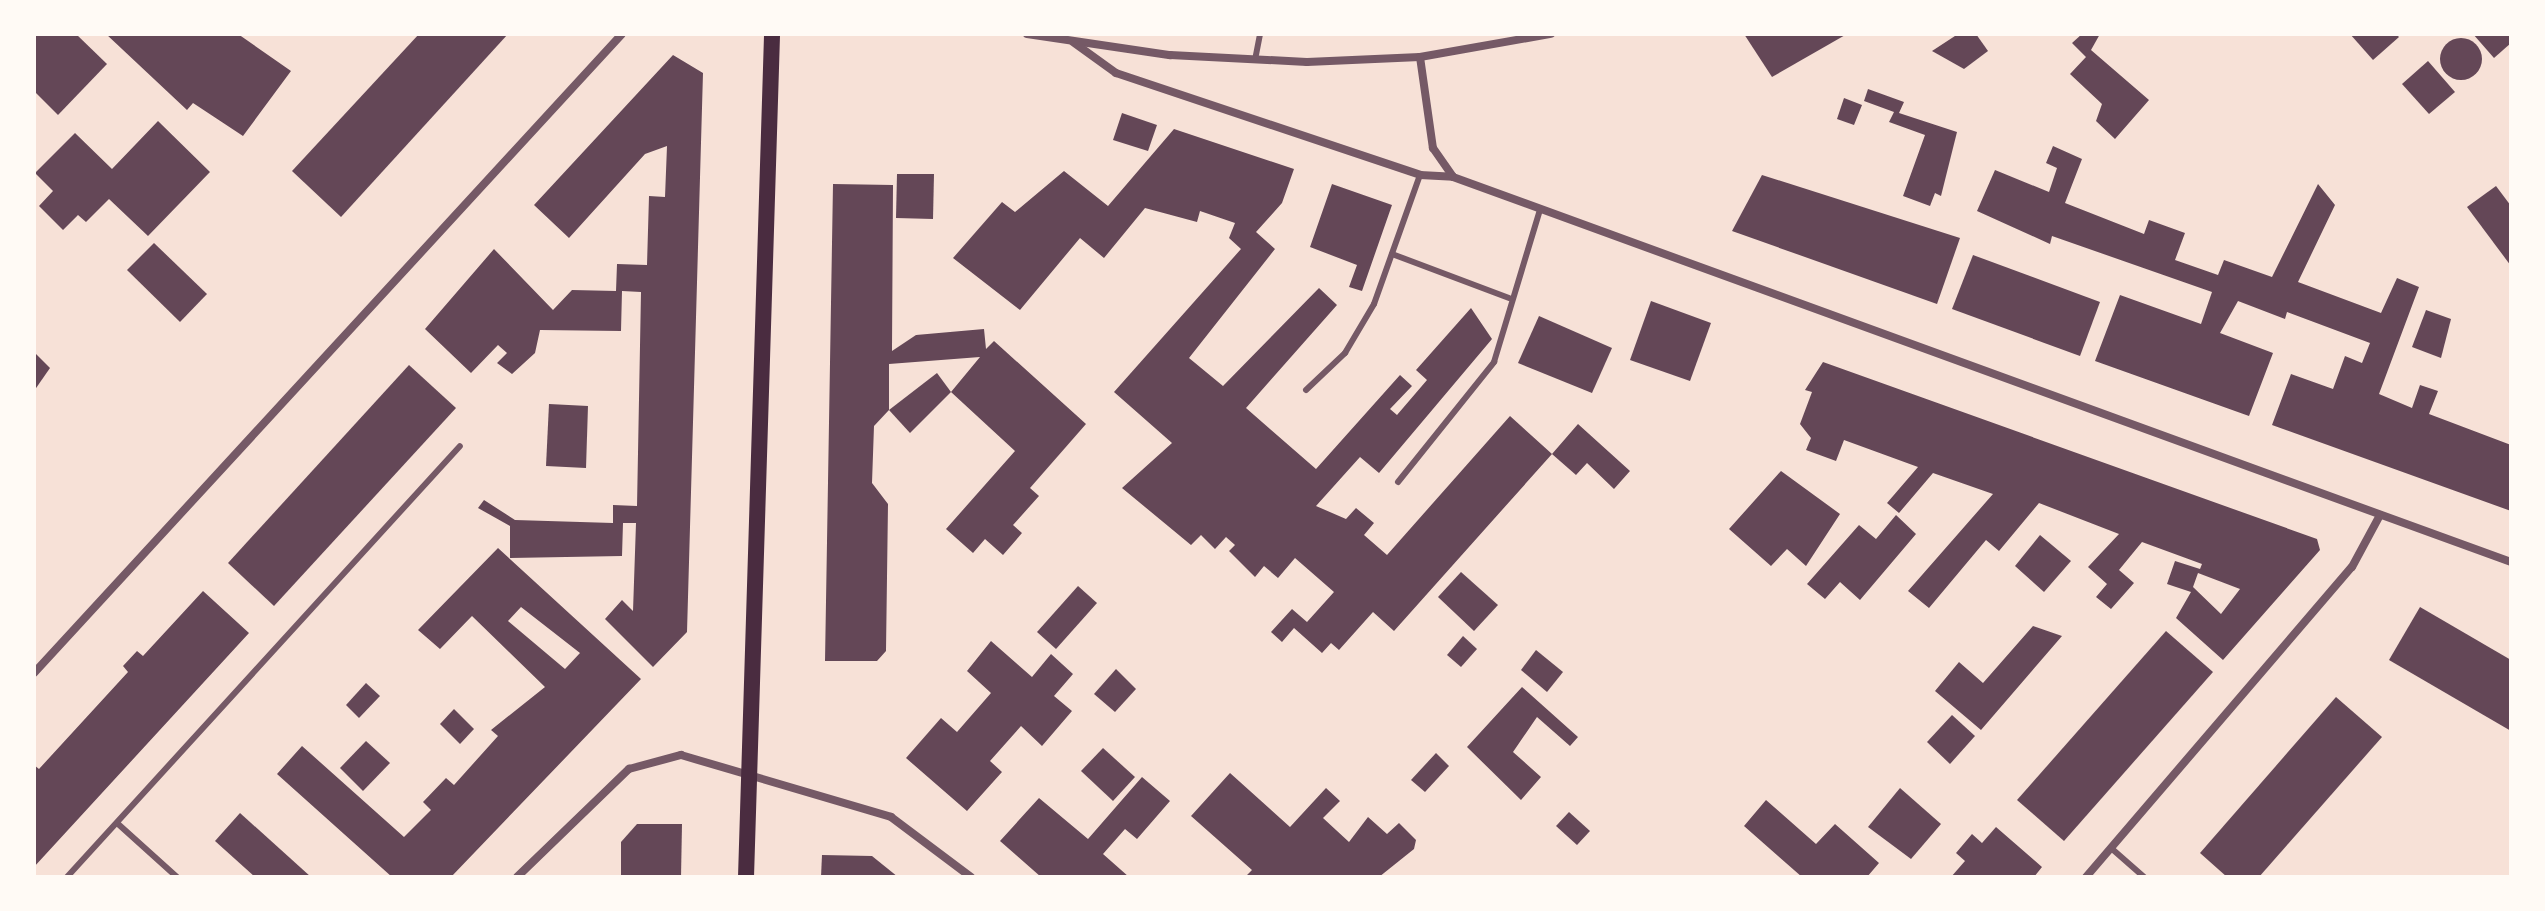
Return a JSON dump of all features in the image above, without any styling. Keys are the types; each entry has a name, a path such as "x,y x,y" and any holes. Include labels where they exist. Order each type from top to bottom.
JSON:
{"main road":[{"path":"746,877 772,34"}],"street":[{"path":"34,673 622,34"},
{"path":"1027,34 1073,42 1255,60 1420,57 1551,34"},
{"path":"1073,42 1116,73 1420,175 1453,177 2511,562"},
{"path":"1420,57 1433,148 1453,177"},
{"path":"2086,877 2352,567 2380,515"},
{"path":"517,877 629,769 681,755 891,817 971,877"}],"lane":[{"path":"1255,60 1260,34"},
{"path":"1306,390 1345,353 1392,254 1420,175"},
{"path":"1398,482 1494,362 1511,322 1509,298 1540,210"},
{"path":"1392,254 1509,298"},
{"path":"67,877 460,446"},
{"path":"117,823 177,877"},
{"path":"2111,848 2144,877"}],"building":[{"path":"34,34 76,34 107,64 58,115 34,91"},
{"path":"106,34 238,34 291,71 243,136 193,103 187,110"},
{"path":"419,34 508,34 341,217 292,171"},
{"path":"1744,34 1847,34 1772,77"},
{"path":"1958,34 1976,34 1988,51 1964,69 1932,51"},
{"path":"2082,34 2100,34 2091,50 2149,100 2115,139 2096,121 2102,104 2070,74 2086,57 2072,43"},
{"path":"2350,34 2396,34 2399,37 2373,60"},
{"path":"2473,34 2511,34 2511,43 2494,58"},
{"path":"2461,38 2476,44 2482,59 2476,74 2461,80 2446,74 2440,59 2446,44"},
{"path":"673,55 703,73 687,632 653,667 605,619 622,600 633,611 636,523 623,523 622,556 510,558 510,526 478,508 484,500 515,520 613,523 613,505 637,506 641,292 622,291 621,331 540,330 535,353 512,374 497,363 507,353 498,345 471,373 425,329 494,249 553,310 572,290 616,291 617,264 647,265 649,196 665,197 667,146 645,154 569,238 534,205"},
{"path":"2428,61 2455,92 2429,114 2402,84"},
{"path":"1868,89 1904,102 1899,113 1957,132 1941,196 1935,193 1930,206 1903,196 1925,135 1889,122 1894,112 1864,101"},
{"path":"1844,98 1862,105 1854,125 1837,119"},
{"path":"1122,113 1157,125 1148,151 1113,140"},
{"path":"158,121 210,172 148,236 109,199 86,222 78,215 63,230 39,206 53,191 35,173 75,133 112,169"},
{"path":"1174,129 1294,169 1282,203 1256,232 1275,249 1189,358 1223,386 1319,288 1337,305 1246,408 1316,469 1400,375 1412,386 1390,409 1397,415 1427,380 1416,370 1471,308 1492,339 1379,473 1360,457 1316,506 1346,519 1356,508 1374,523 1364,535 1387,555 1510,416 1552,454 1394,631 1373,612 1339,650 1331,643 1322,653 1294,628 1282,642 1271,632 1292,609 1307,622 1334,592 1295,558 1278,578 1264,566 1255,577 1229,551 1235,545 1226,537 1215,549 1201,535 1191,545 1122,488 1172,443 1114,392 1241,249 1229,238 1235,223 1200,211 1197,222 1145,208 1104,258 1080,238 1020,310 953,258 1002,202 1015,212 1064,171 1108,206"},
{"path":"2053,146 2082,159 2065,203 2144,234 2149,220 2185,233 2175,260 2218,275 2224,260 2272,277 2318,184 2335,205 2298,282 2381,313 2397,278 2419,287 2379,394 2412,408 2420,385 2438,391 2429,414 2511,445 2511,511 2272,425 2291,374 2333,389 2345,356 2362,363 2370,343 2287,312 2285,319 2238,301 2220,333 2273,353 2249,416 2095,361 2120,295 2201,324 2212,292 2052,236 2050,244 1977,211 1995,170 2049,192 2057,168 2046,163"},
{"path":"897,174 934,174 933,219 896,218"},
{"path":"1762,175 1960,238 1937,304 1732,231"},
{"path":"833,184 893,185 892,351 916,335 984,329 986,349 994,341 1086,424 1030,488 1039,496 1013,525 1022,533 1003,555 985,539 973,553 946,529 1015,451 951,392 980,357 889,364 889,410 874,426 872,483 888,504 886,651 877,661 825,661"},
{"path":"1332,184 1392,205 1362,291 1349,287 1357,265 1310,247"},
{"path":"2496,186 2511,206 2511,266 2467,207"},
{"path":"154,243 207,294 180,322 127,270"},
{"path":"1973,255 2100,302 2080,356 1952,309"},
{"path":"1651,301 1711,323 1690,381 1630,360"},
{"path":"2426,310 2451,319 2441,358 2412,347"},
{"path":"1539,316 1612,348 1592,393 1518,363"},
{"path":"34,352 50,368 34,391"},
{"path":"1823,362 2317,539 2320,550 2223,660 2176,618 2191,592 2167,584 2175,561 2200,569 2202,564 2142,542 2119,570 2134,583 2111,609 2096,597 2107,584 2088,567 2119,534 2039,503 1999,551 1986,540 1929,608 1908,591 1993,494 1933,473 1899,513 1887,503 1918,467 1844,440 1836,461 1806,450 1811,438 1800,424 1812,392 1805,390","holes":["2198,573 2240,589 2221,614 2193,587"]},
{"path":"409,365 456,408 274,606 228,563"},
{"path":"937,373 951,392 910,433 889,410"},
{"path":"549,404 588,406 586,468 546,466"},
{"path":"1578,424 1630,471 1614,489 1587,463 1576,475 1552,454"},
{"path":"1781,471 1840,514 1806,566 1787,549 1771,566 1729,529"},
{"path":"1896,515 1916,534 1860,600 1840,582 1825,599 1807,584 1859,525 1876,539"},
{"path":"2040,535 2071,561 2044,592 2015,566"},
{"path":"498,548 641,679 451,877 392,877 277,774 302,746 404,837 431,810 423,802 446,778 454,785 498,736 491,730 545,687 472,616 440,649 418,630","holes":["521,607 580,653 565,669 508,621"]},
{"path":"1461,572 1498,605 1474,631 1438,597"},
{"path":"1078,586 1097,603 1056,649 1037,632"},
{"path":"203,591 249,633 34,867 34,765 39,769 128,672 123,666 137,651 143,656"},
{"path":"2420,607 2511,660 2511,731 2389,660"},
{"path":"2033,626 2062,636 1981,730 1935,691 1959,662 1983,683"},
{"path":"2166,631 2213,672 2064,841 2017,800"},
{"path":"1463,636 1477,649 1461,667 1447,655"},
{"path":"991,641 1032,677 1051,654 1073,674 1054,696 1072,711 1042,746 1021,726 990,761 1002,772 967,811 906,758 941,718 957,732 991,693 967,671"},
{"path":"1536,650 1563,672 1547,692 1521,670"},
{"path":"1116,669 1136,689 1115,712 1094,694"},
{"path":"366,683 380,696 359,718 346,705"},
{"path":"1522,687 1578,737 1570,746 1537,717 1513,752 1541,777 1521,800 1467,747"},
{"path":"2336,697 2382,737 2259,877 2227,877 2200,853"},
{"path":"454,709 474,729 460,744 440,724"},
{"path":"1952,715 1975,736 1950,764 1927,742"},
{"path":"366,741 390,763 363,791 340,768"},
{"path":"1103,748 1135,777 1113,801 1081,771"},
{"path":"1436,753 1449,766 1425,792 1411,780"},
{"path":"1230,773 1290,827 1326,788 1340,801 1323,818 1349,842 1368,817 1387,834 1399,823 1416,840 1414,849 1379,877 1245,877 1252,870 1191,816"},
{"path":"1142,777 1170,801 1137,839 1125,829 1103,854 1129,877 1041,877 1000,841 1039,798 1088,839"},
{"path":"1900,788 1941,824 1911,859 1868,827"},
{"path":"1766,800 1816,844 1835,824 1879,863 1867,877 1802,877 1744,826"},
{"path":"1569,812 1590,831 1577,845 1556,826"},
{"path":"240,813 311,877 255,877 215,841"},
{"path":"637,824 682,824 681,877 621,877 621,842"},
{"path":"1996,827 2042,867 2034,877 1951,877 1965,861 1956,853 1972,834 1982,843"},
{"path":"822,855 872,856 898,877 821,877"}]}
